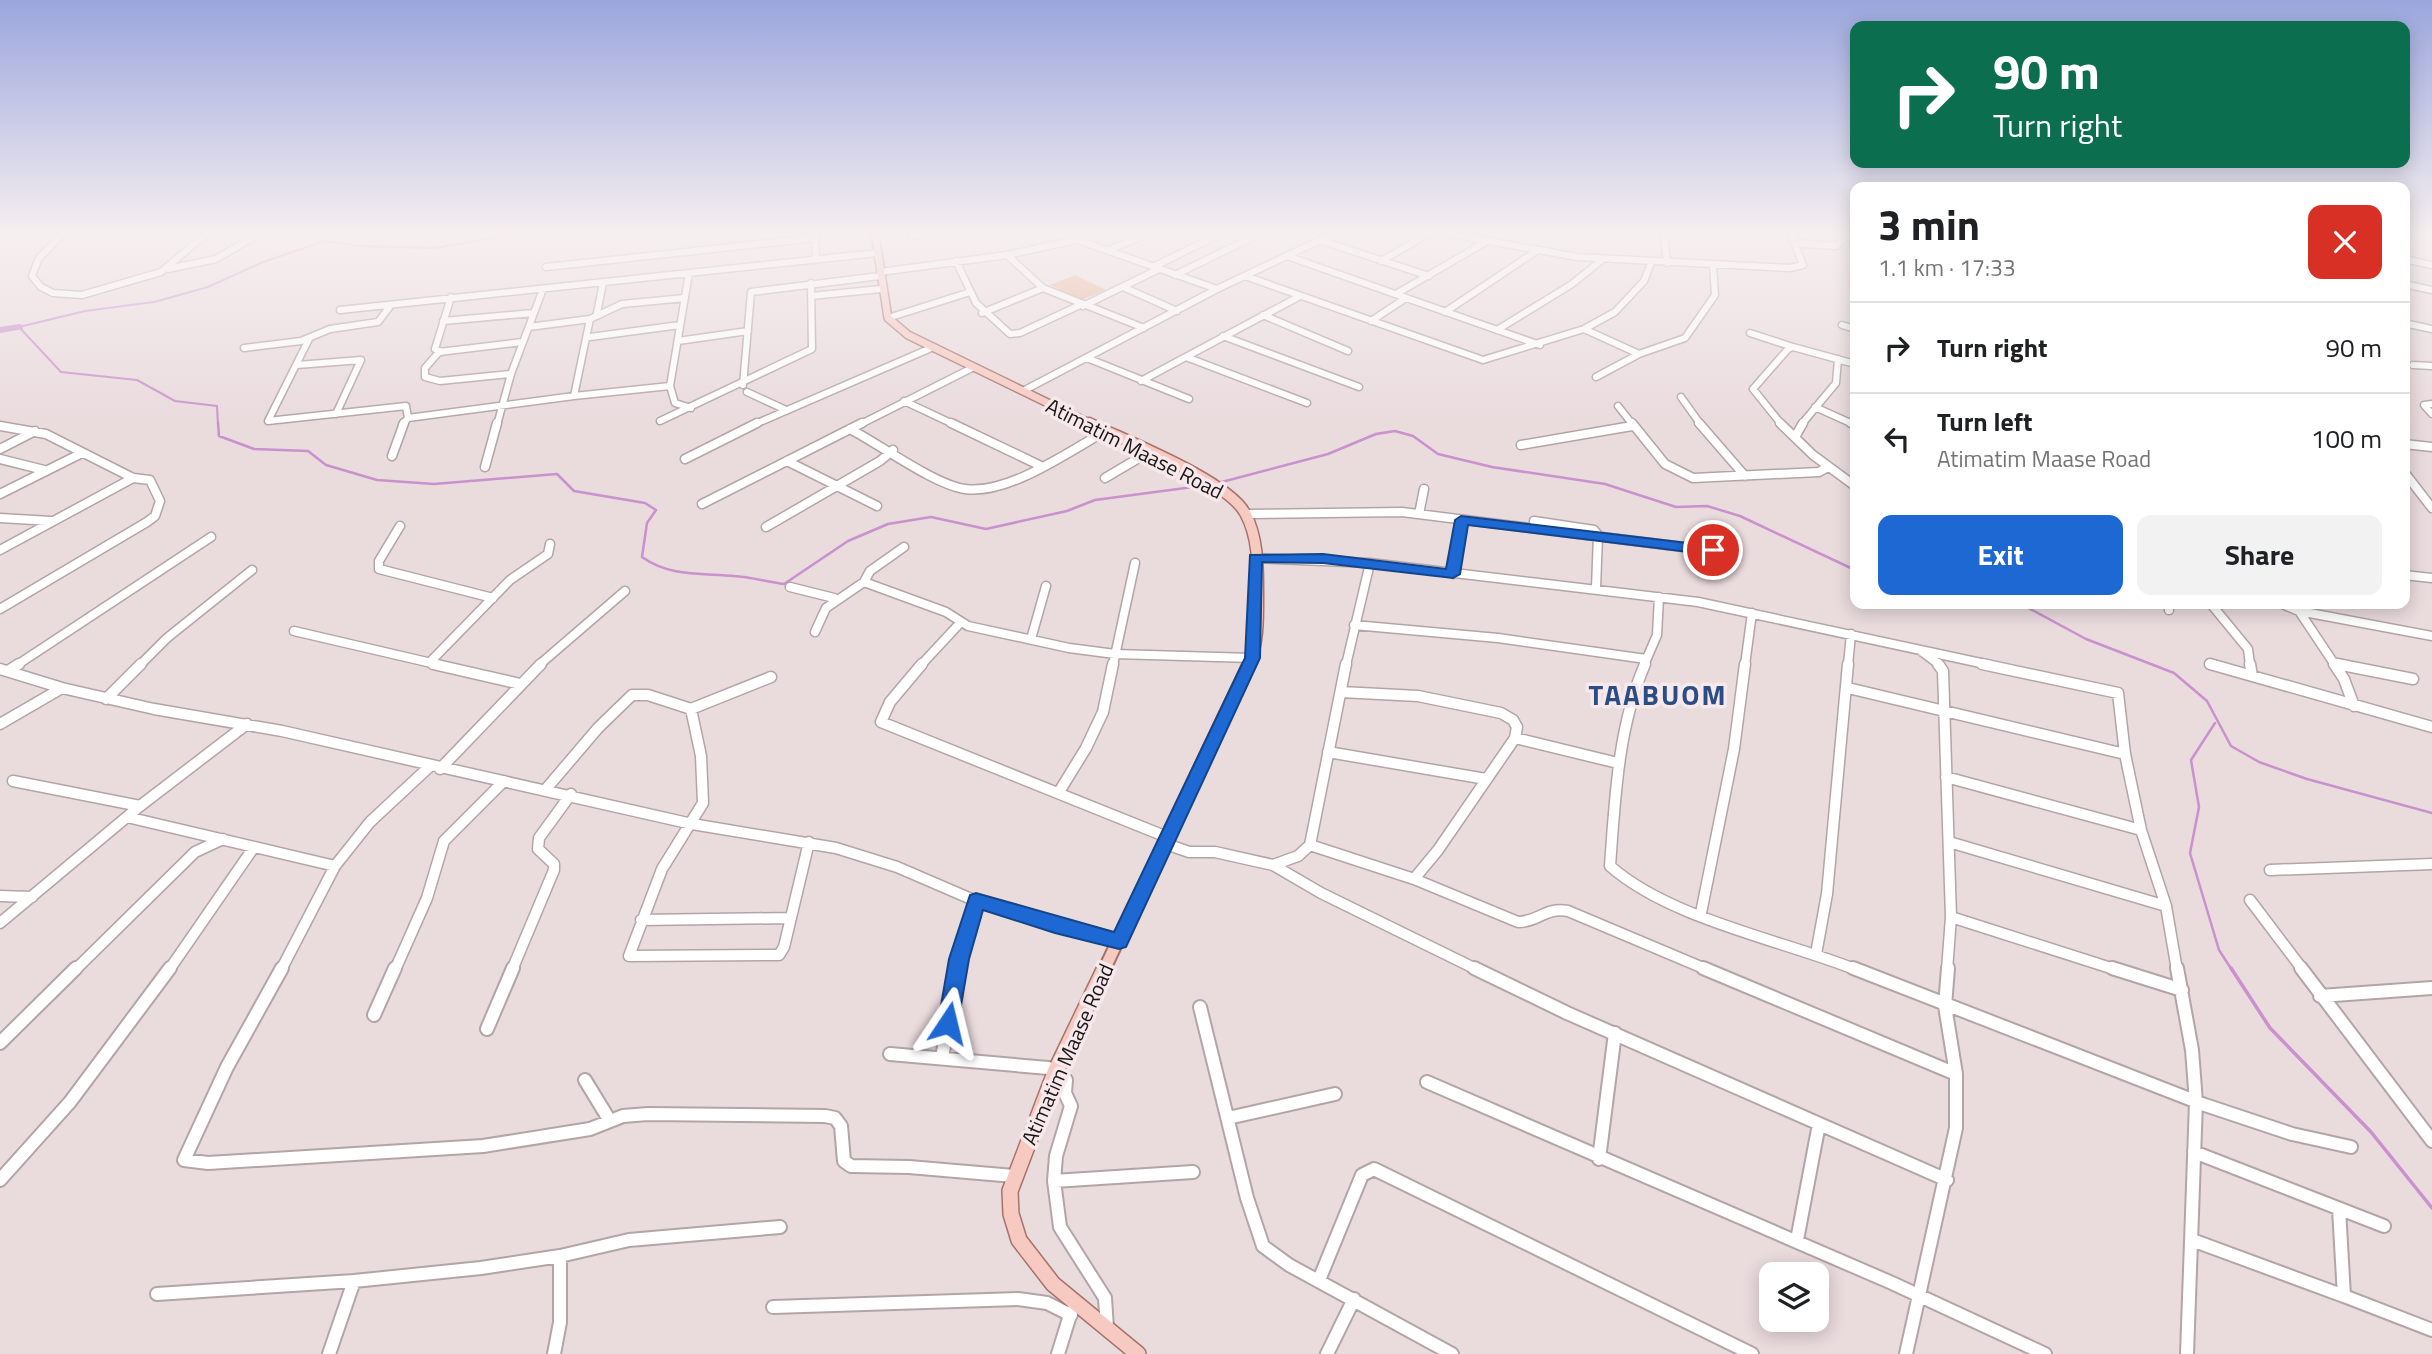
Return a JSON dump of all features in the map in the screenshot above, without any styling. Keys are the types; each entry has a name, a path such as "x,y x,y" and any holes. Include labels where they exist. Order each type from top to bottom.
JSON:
{"main road":[{"path":"882,297 888,318"},
{"name":"Atimatim Maase Road","path":"888,318 908,335 932,348 1210,482 1225,492 1245,514 1255,558 1252,658 1056,1070 1014,1176 1010,1214 1019,1240 1053,1284 1138,1354"}],"street":[{"path":"340,310 460,297"},
{"path":"485,467 492,434 511,374 540,297"},
{"path":"597,313 600,297"},
{"path":"743,385 751,297"},
{"path":"660,421 743,385 812,349 814,333 811,297"},
{"path":"888,318 954,297"},
{"path":"970,297 982,313 1014,335 1099,297"},
{"path":"982,313 1021,297"},
{"path":"1064,297 1144,328"},
{"path":"1147,297 1177,311"},
{"path":"1023,391 1202,297"},
{"path":"1141,381 1298,297"},
{"path":"1303,297 1483,360 1540,345 1584,329 1630,297"},
{"path":"1445,312 1467,297"},
{"path":"1497,330 1550,297"},
{"path":"1595,377 1639,354 1685,338 1713,297"},
{"path":"442,352 435,349 452,298"},
{"path":"528,327 590,319 597,313 622,305 685,298 670,386 675,403 691,408"},
{"path":"1371,321 1405,298 1540,345"},
{"path":"244,348 309,339 330,329 377,322 391,305"},
{"path":"443,321 534,313"},
{"path":"1263,315 1348,351"},
{"path":"575,397 579,367 590,337 590,319"},
{"path":"2410,324 2432,329"},
{"path":"590,337 680,325"},
{"path":"1842,325 1850,327"},
{"path":"1584,329 1639,354"},
{"path":"678,341 748,331"},
{"path":"1750,332 1850,362"},
{"path":"1223,336 1359,387"},
{"path":"309,339 268,421 406,406 408,418"},
{"path":"511,374 430,380 425,377 425,368 435,354 442,352 522,342"},
{"path":"1793,347 1788,349 1753,389 1795,437 1850,482"},
{"path":"685,459 786,410 932,348"},
{"path":"1186,357 1307,403"},
{"path":"1087,358 1189,399"},
{"path":"1795,437 1798,427 1838,384 1842,376 1838,359"},
{"path":"297,365 361,360 337,414"},
{"path":"2413,365 2432,366"},
{"path":"702,504 972,368"},
{"path":"392,456 400,428 408,418 670,386"},
{"path":"747,392 786,410"},
{"path":"1681,397 1745,476"},
{"path":"904,401 1041,466"},
{"path":"2432,404 2424,405 2432,414"},
{"path":"1618,405 1632,426 1665,464 1677,472 1707,479 1819,472 1828,467"},
{"path":"1815,407 1850,423"},
{"path":"0,426 35,431 133,478 150,480 160,501 155,516 0,609"},
{"path":"1521,445 1632,426"},
{"path":"850,429 962,489 1000,482 1041,466 1104,432"},
{"path":"0,449 35,431"},
{"path":"2410,445 2432,447"},
{"path":"766,527 880,461 893,450"},
{"path":"1105,478 1149,452"},
{"path":"0,494 82,453"},
{"path":"880,461 906,458"},
{"path":"0,459 44,470"},
{"path":"787,461 877,506"},
{"path":"0,551 133,478"},
{"path":"2410,480 2432,508"},
{"path":"1419,514 1424,489"},
{"path":"1245,514 1394,511 1731,553"},
{"path":"0,518 52,521"},
{"path":"1453,574 1461,520"},
{"path":"1534,521 1591,528 1598,535 1596,588"},
{"path":"400,526 379,561 379,569 492,598"},
{"path":"4,670 211,537"},
{"path":"430,662 510,580 548,554 550,544"},
{"path":"815,632 816,622 835,598 864,582 870,571 904,547"},
{"path":"1255,558 1370,563 1659,597 1752,612 2118,693 2125,754 2141,830 2166,906 2182,990 2196,1102 2187,1354"},
{"path":"1059,792 1086,748 1103,712 1135,563"},
{"path":"1273,866 1298,856 1310,845 1354,625 1370,563"},
{"path":"106,699 167,638 252,570"},
{"path":"2410,576 2432,578"},
{"path":"864,582 946,612 961,622 1031,639 1115,653 1252,658"},
{"path":"1031,639 1046,586"},
{"path":"790,587 835,598"},
{"path":"625,590 601,608 435,768 370,822 335,866 302,932 227,1067 184,1160 208,1163 483,1146 590,1129 623,1116 825,1116 835,1118 841,1126 844,1161 851,1166 909,1167 1014,1176"},
{"path":"1659,597 1657,635 1637,682 1618,763 1610,866 1644,891 1816,954 2196,1102 2281,1132 2351,1147"},
{"path":"2215,609 2248,649 2252,676"},
{"path":"2294,609 2432,636"},
{"path":"2299,611 2334,663 2354,706"},
{"path":"1701,913 1734,750 1752,612"},
{"path":"961,622 908,681 879,719 890,727 1059,792 1189,852 1215,852 1273,866 1321,893 1531,996 1947,1180"},
{"path":"1354,625 1498,638 1646,659"},
{"path":"294,631 520,684"},
{"path":"1816,954 1827,894 1851,634"},
{"path":"1906,1354 1947,1180 1956,1128 1956,1074 1945,1006 1951,917 1943,671 1940,665 1915,647"},
{"path":"2334,663 2413,679"},
{"path":"2210,664 2432,727"},
{"path":"4,670 106,699 247,724 435,768 571,794 692,824 810,842 869,856 976,901 1055,926 1119,941"},
{"path":"546,789 598,728 632,695 648,695 691,709 771,677"},
{"path":"0,724 62,688"},
{"path":"1848,688 2125,754"},
{"path":"1341,692 1418,696 1501,713 1513,720 1517,727 1515,738 1414,879"},
{"path":"691,709 704,785 703,803 692,824 675,844 628,951 631,957 779,955 784,947 810,842"},
{"path":"0,923 140,806 247,724"},
{"path":"1515,738 1618,763"},
{"path":"1328,752 1486,779"},
{"path":"1946,777 2141,830"},
{"path":"13,781 140,806"},
{"path":"374,1015 427,898 444,841 503,781"},
{"path":"487,1029 554,870 554,864 538,849 539,838 571,794"},
{"path":"127,817 335,866"},
{"path":"0,1043 184,862 195,852 223,839"},
{"path":"1949,842 2166,906"},
{"path":"1310,845 1414,879 1518,922 1531,921 1545,909 1553,907 1568,911 1956,1074"},
{"path":"0,1180 34,1146 92,1074 254,847"},
{"path":"2270,870 2432,864"},
{"path":"0,896 32,897"},
{"path":"2250,900 2432,1141"},
{"path":"942,1058 959,959 976,901"},
{"path":"1951,917 2182,990"},
{"path":"641,920 791,918"},
{"path":"2320,996 2432,988"},
{"path":"1200,1007 1247,1198 1263,1246 1452,1354"},
{"path":"1599,1159 1615,1033"},
{"path":"890,1054 1056,1070 1066,1080 1065,1093 1071,1105 1056,1156 1054,1181 1060,1227 1105,1298 1107,1328"},
{"path":"585,1080 610,1121"},
{"path":"1427,1082 1599,1159 1919,1293 2045,1354"},
{"path":"1228,1118 1335,1094"},
{"path":"1797,1240 1819,1124"},
{"path":"2194,1152 2384,1226"},
{"path":"1319,1280 1362,1175 1374,1169 1752,1354"},
{"path":"1054,1181 1193,1172"},
{"path":"2339,1209 2344,1296"},
{"path":"157,1294 354,1281 481,1268 629,1240 780,1227"},
{"path":"2192,1240 2432,1330"},
{"path":"554,1354 560,1322 560,1255"},
{"path":"329,1354 354,1281"},
{"path":"1327,1354 1354,1299"},
{"path":"773,1307 1018,1300 1047,1303 1071,1315"},
{"path":"1058,1354 1071,1315 1072,1300"}],"waterway":[{"path":"171,297 85,311 19,327 61,372 137,380 175,401 217,406 218,425"},
{"path":"0,330 19,327"},
{"path":"218,423 219,436 254,449 308,451 326,465 377,480 434,484 557,474 574,491 645,503 656,510 647,523 642,557 653,563 686,573 784,584 848,541 888,524 931,517 986,529 1067,511 1095,500 1208,485"},
{"path":"1218,483 1328,454 1376,434 1395,431 1413,436 1438,454 1492,467 1605,484 1676,507 1707,506 1740,516 1850,568"},
{"path":"2030,609 2086,639 2174,673 2207,701 2231,746 2259,762 2307,779 2432,813"},
{"path":"2215,723 2191,760 2199,807 2190,853 2219,950 2232,970"},
{"path":"2231,968 2270,1028 2371,1132 2432,1208"}],"district":[{"name":"TAABUOM","path":"1658,694"}],"route":[{"path":"948,1023 959,959 976,901 1055,926 1119,941 1238,693 1252,658 1256,610 1255,558 1323,559 1453,574 1461,520 1713,550"}]}
